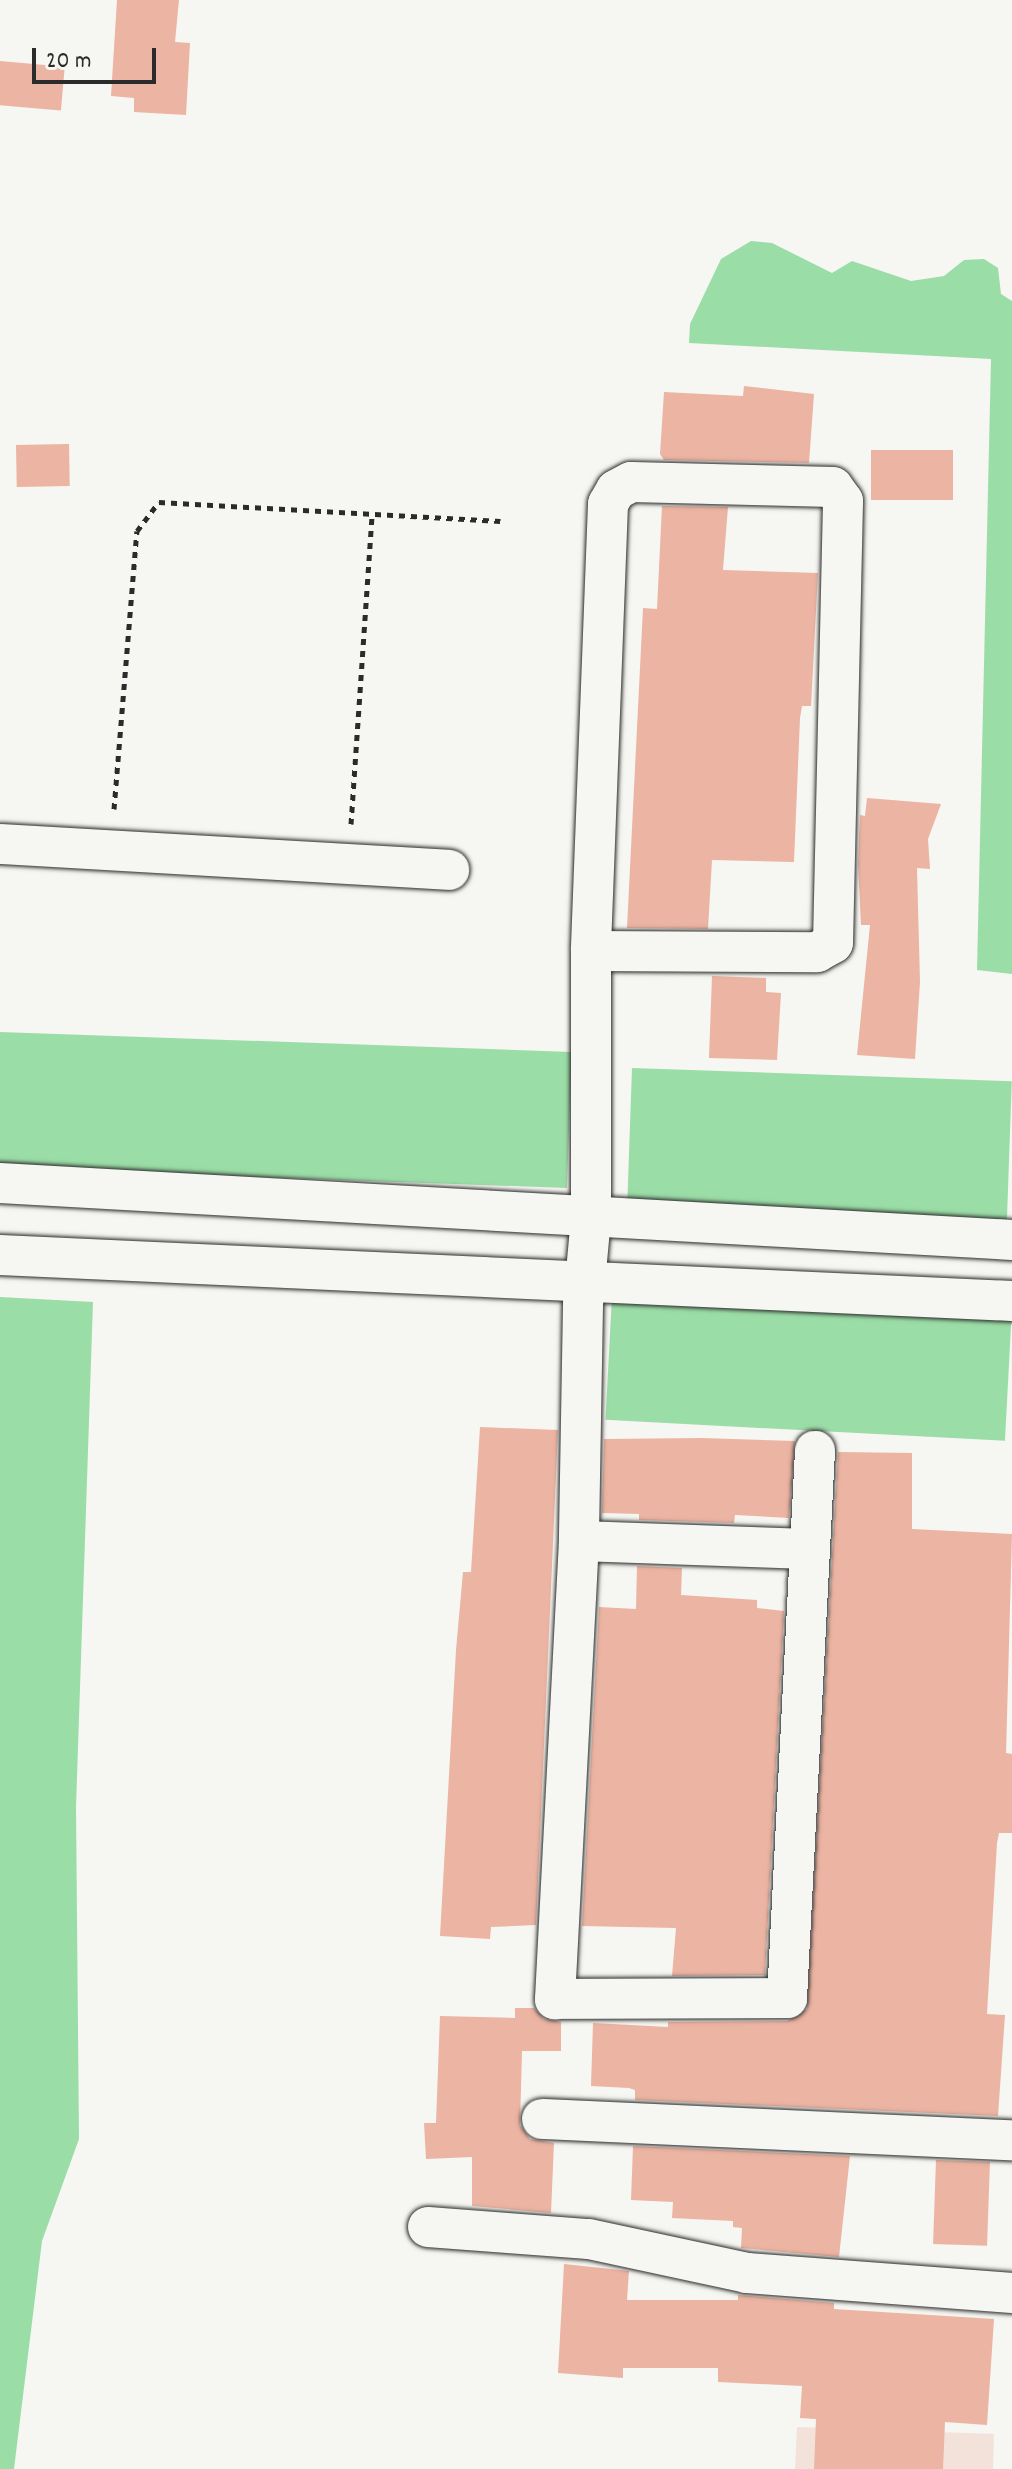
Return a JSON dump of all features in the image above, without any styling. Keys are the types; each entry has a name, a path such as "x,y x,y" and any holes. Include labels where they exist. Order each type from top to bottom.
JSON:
{"street":[{"path":"591,951 817,952 833,943 843,501 833,487 631,482 616,490 608,504 591,951 591,1218 584,1284 579,1541 551,1993 560,2000 787,1998 815,1451"},
{"path":"0,844 449,870"},
{"path":"0,1183 1012,1240"},
{"path":"0,1255 584,1284 1012,1301"},
{"path":"579,1541 809,1549"},
{"path":"542,2119 1012,2140"},
{"path":"428,2227 589,2239 747,2273 1012,2293"}],"path":[{"path":"110,850 137,531 146,513 159,502 500,521"},
{"path":"348,864 372,514"}],"shaded area":[{"path":"797,2427 994,2434 993,2469 795,2469"}],"green space":[{"path":"751,241 772,243 832,273 852,261 911,281 944,276 964,260 984,259 998,268 1001,294 1012,301 1012,974 977,970 991,359 689,343 690,324 721,259"},
{"path":"0,1032 572,1052 567,1188 0,1168"},
{"path":"632,1068 1012,1081 1007,1220 627,1207"},
{"path":"612,1296 1011,1317 1005,1441 606,1420"},
{"path":"0,1297 93,1302 76,1807 79,2139 42,2241 14,2469 0,2469"}],"building":[{"path":"117,0 179,0 175,42 190,43 186,115 134,112 134,98 111,96"},
{"path":"0,61 65,67 61,110 0,105"},
{"path":"744,386 814,394 809,463 664,460 660,454 664,392 743,396"},
{"path":"69,444 70,486 17,487 16,445"},
{"path":"871,450 953,450 953,500 871,500"},
{"path":"662,506 728,507 723,570 818,573 811,706 802,706 800,718 794,862 712,860 708,929 627,928 643,608 657,609"},
{"path":"867,798 941,804 928,839 930,869 917,868 920,982 915,1059 857,1055 870,925 861,925 858,864 860,815 865,816"},
{"path":"712,976 766,978 766,992 781,993 777,1060 709,1058"},
{"path":"480,1427 558,1430 536,1925 491,1927 490,1939 440,1936 456,1650 463,1572 471,1572"},
{"path":"604,1439 795,1441 789,1518 735,1515 734,1523 639,1520 639,1514 602,1513"},
{"path":"838,1452 912,1453 912,1529 1012,1534 1006,1753 1012,1754 1012,1833 999,1833 997,1843 987,2014 1005,2015 998,2116 635,2100 635,2090 629,2088 591,2086 593,2023 668,2027 668,2022 787,2021 807,2009"},
{"path":"637,1566 682,1568 681,1595 757,1600 757,1608 784,1611 765,1975 672,1976 676,1928 582,1926 599,1607 636,1609"},
{"path":"515,2008 534,2008 544,2019 561,2022 561,2051 522,2051 520,2125 530,2139 554,2143 551,2213 472,2206 472,2157 426,2159 424,2123 436,2123 440,2016 515,2018"},
{"path":"633,2146 850,2156 839,2257 741,2248 742,2228 733,2227 733,2221 672,2218 673,2202 631,2200"},
{"path":"936,2160 990,2162 987,2246 933,2244"},
{"path":"564,2264 629,2271 627,2300 738,2300 738,2295 834,2303 834,2309 994,2319 987,2425 945,2422 943,2469 814,2469 816,2419 800,2418 802,2386 718,2382 718,2368 623,2368 623,2378 558,2373"}]}
